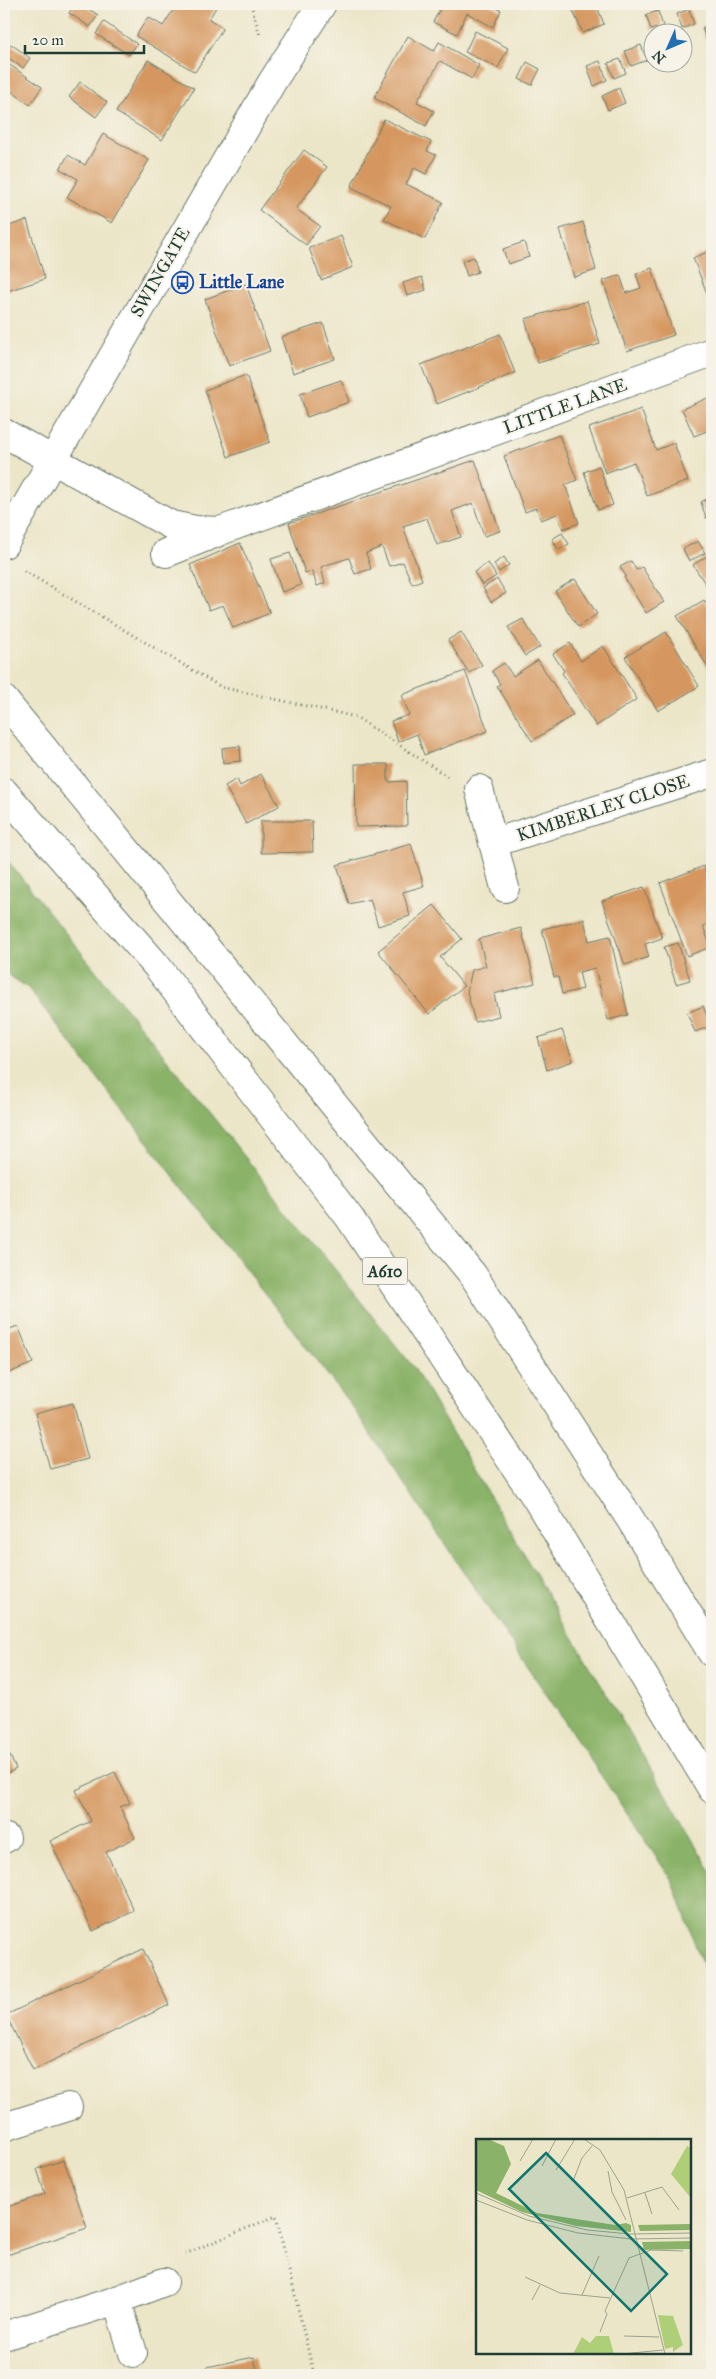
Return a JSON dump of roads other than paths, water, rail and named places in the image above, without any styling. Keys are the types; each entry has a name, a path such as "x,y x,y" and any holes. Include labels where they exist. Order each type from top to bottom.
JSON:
{"main road":[{"name":"SWINGATE","path":"4,544 52,458 272,82 322,4"},
{"name":"LITTLE LANE","path":"166,553 220,531 712,352"},
{"name":"LITTLE LANE","path":"4,433 171,525 196,530 220,531"},
{"path":"4,700 473,1275 623,1508 712,1654"},
{"name":"KIMBERLEY CLOSE","path":"493,843 712,772"},
{"name":"KIMBERLEY CLOSE","path":"479,789 505,888"},
{"name":"A610","path":"4,792 156,965 349,1216 536,1498 712,1789"},
{"path":"4,2127 68,2106"},
{"path":"4,2336 117,2300 164,2282"},
{"path":"117,2300 133,2353"}],"place":[{"name":"Little Lane","path":"183,282"}]}
